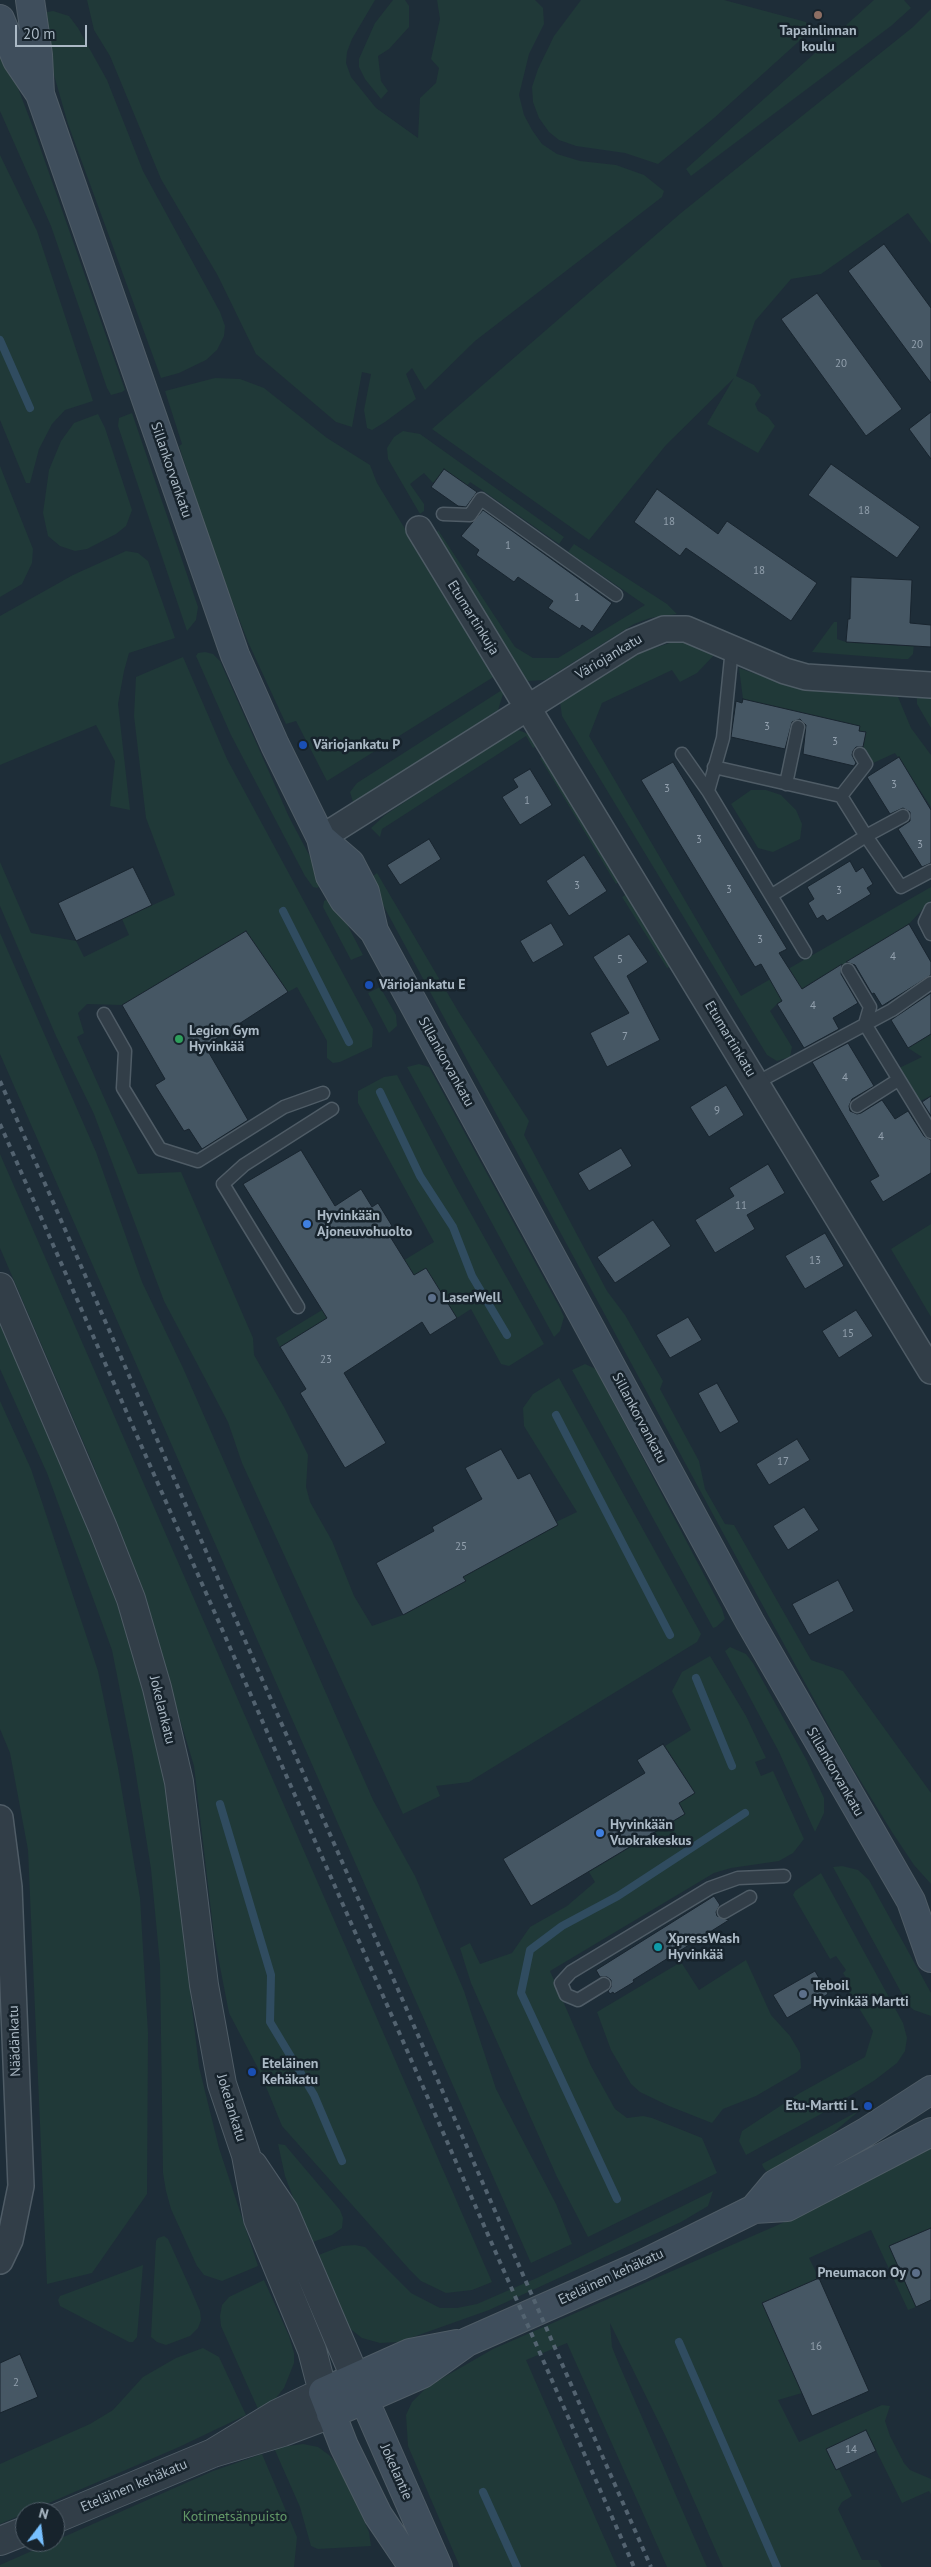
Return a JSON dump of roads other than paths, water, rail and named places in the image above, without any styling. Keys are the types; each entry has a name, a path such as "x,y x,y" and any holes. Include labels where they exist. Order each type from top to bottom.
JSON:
{"main road":[{"name":"Sillankorvankatu","path":"30,0 38,55 40,94"},
{"name":"Sillankorvankatu","path":"0,19 17,60 40,94 235,655 275,745 321,838 330,876 344,900 374,931 750,1622 921,1909 931,1958"},
{"name":"Eteläinen kehäkatu","path":"754,2209 775,2184 866,2132 931,2090"},
{"name":"Eteläinen kehäkatu","path":"327,2403 360,2388 422,2374 467,2342 639,2266 754,2209 787,2207 931,2132"},
{"name":"Jokelantie","path":"360,2388 438,2567"},
{"path":"327,2403 378,2515 413,2567"}],"street":[{"name":"Etumartinkuja","path":"419,529 529,706"},
{"name":"Väriojankatu","path":"321,838 632,642 664,629 686,629 785,671 806,676 931,685"},
{"name":"Etumartinkatu","path":"529,706 931,1371"},
{"name":"Jokelankatu","path":"0,1287 103,1528 130,1598 158,1688 179,1782 204,1985 222,2084 246,2155 258,2219 312,2350 327,2403"},
{"name":"Näädänkatu","path":"0,1818 21,2186 10,2240 0,2261"},
{"name":"Jokelankatu","path":"246,2155 284,2211 360,2388"},
{"name":"Eteläinen kehäkatu","path":"65,2515 213,2453 283,2432 327,2403"},
{"path":"0,2542 15,2535"}],"lane":[{"path":"443,514 470,515 481,499 616,595"},
{"path":"708,791 723,738 732,648"},
{"path":"786,784 798,727"},
{"path":"682,754 708,791 805,952"},
{"path":"842,796 866,764 860,754"},
{"path":"714,767 842,796 901,888 931,871"},
{"path":"772,895 866,836 903,816"},
{"path":"931,909 925,922 931,934"},
{"path":"848,970 870,1007 865,1024 931,1132"},
{"path":"756,1083 892,1010 931,983"},
{"path":"104,1014 125,1051 123,1088 160,1149 198,1161 284,1107 323,1093"},
{"path":"857,1106 898,1080"},
{"path":"298,1307 222,1184 244,1165 332,1109"},
{"path":"604,1984 578,2000 566,1994 562,1983 571,1972 710,1888 738,1878 784,1876"},
{"path":"724,1912 750,1897"}],"waterway":[{"path":"0,340 30,408"},
{"path":"283,911 349,1042"},
{"path":"380,1092 420,1176 453,1227 472,1276 507,1335"},
{"path":"556,1415 670,1635"},
{"path":"696,1678 732,1766"},
{"path":"220,1804 271,1975 270,2022 314,2095 342,2161"},
{"path":"617,2199 521,1993 530,1950 562,1926 618,1896 745,1813"},
{"path":"679,2342 777,2567"},
{"path":"483,2492 517,2567"}],"railway":[{"path":"0,1081 651,2567"},
{"path":"0,1124 634,2567"}],"place":[{"name":"Tapainlinnan koulu","path":"818,15"},
{"name":"Väriojankatu P","path":"303,745"},
{"name":"Väriojankatu E","path":"369,985"},
{"name":"Legion Gym Hyvinkää","path":"179,1039"},
{"name":"Hyvinkään Ajoneuvohuolto","path":"307,1224"},
{"name":"LaserWell","path":"432,1298"},
{"name":"Hyvinkään Vuokrakeskus","path":"600,1833"},
{"name":"XpressWash Hyvinkää","path":"658,1947"},
{"name":"Teboil Hyvinkää Martti","path":"803,1994"},
{"name":"Eteläinen Kehäkatu","path":"252,2072"},
{"name":"Etu-Martti L","path":"868,2106"},
{"name":"Pneumacon Oy","path":"916,2273"}],"park label":[{"name":"Kotimetsänpuisto","path":"235,2517"}]}
